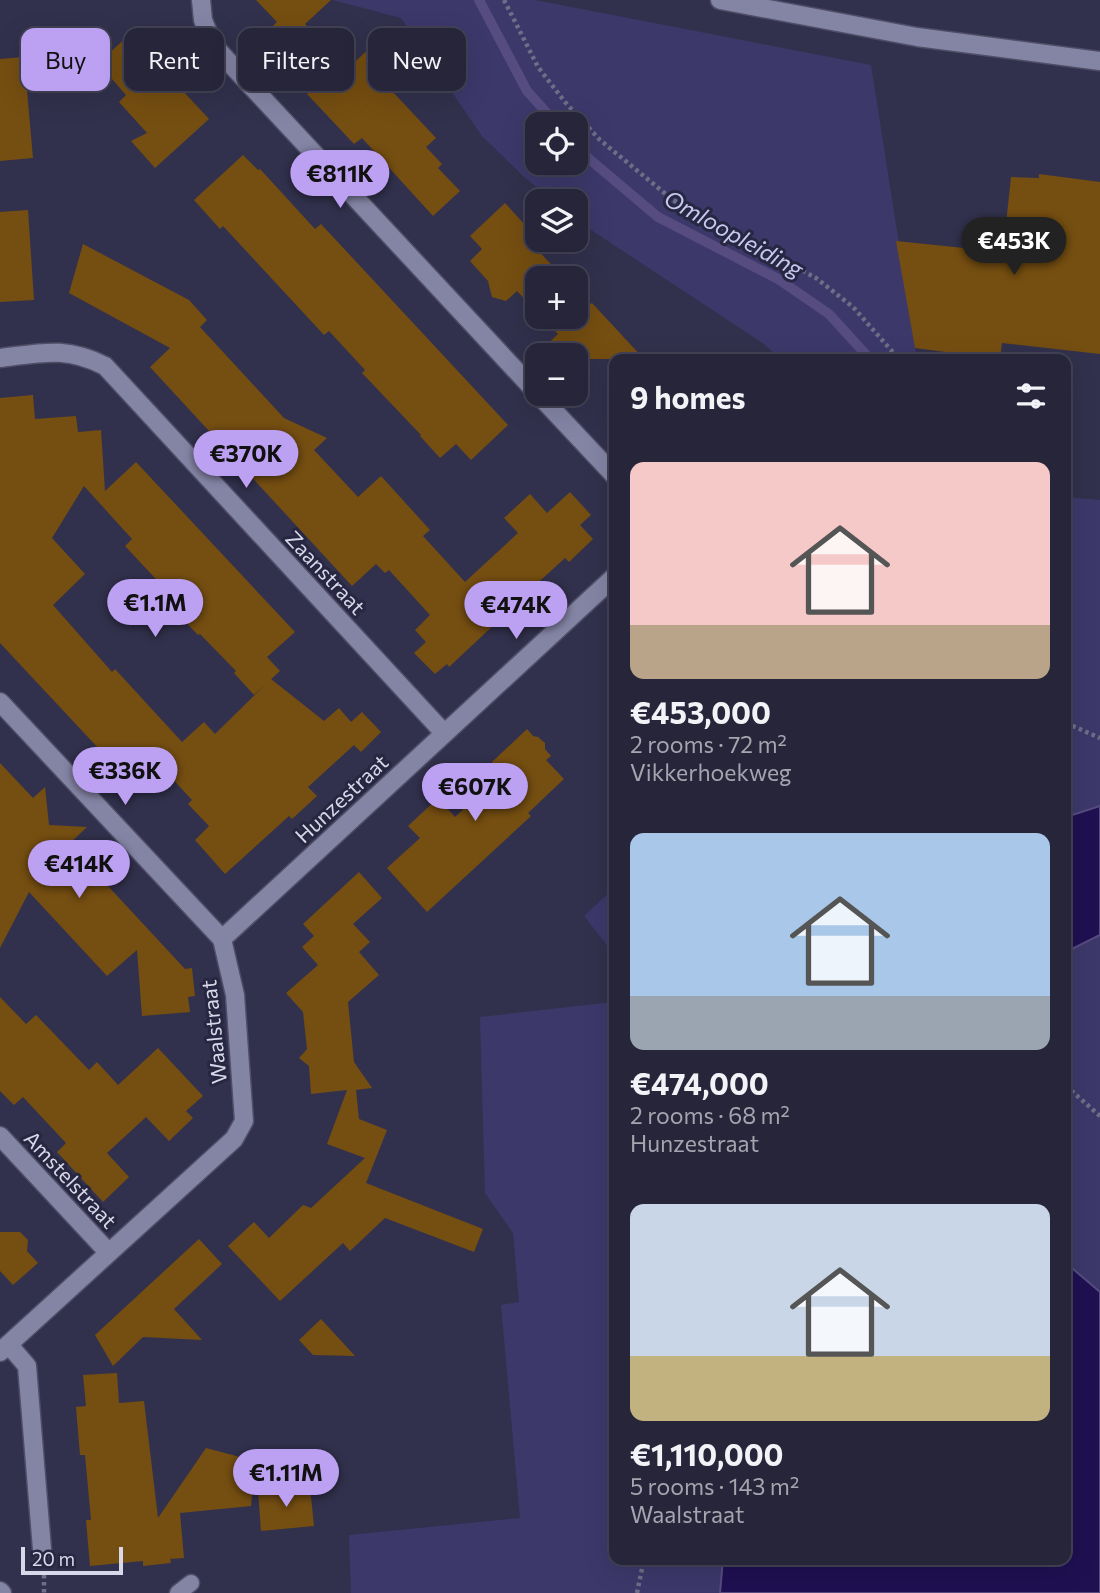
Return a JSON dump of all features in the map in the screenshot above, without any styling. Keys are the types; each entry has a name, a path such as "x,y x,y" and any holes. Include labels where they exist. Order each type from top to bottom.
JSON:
{"street":[{"path":"201,0 202,20 213,46 525,379"},
{"path":"720,0 917,37 1100,61"},
{"name":"Zaanstraat","path":"0,358 59,351 86,356 105,366 444,733"},
{"path":"550,406 609,470"},
{"name":"Hunzestraat","path":"222,939 609,582"},
{"path":"0,702 222,939"},
{"name":"Waalstraat","path":"42,1549 27,1366 4,1348 234,1139 244,1121 235,995 222,939"},
{"name":"Amstelstraat","path":"0,1136 109,1253"}],"path":[{"path":"504,0 538,67 565,102 617,155 673,200 816,278 853,307 895,354"},
{"path":"1071,725 1100,738"},
{"path":"1071,1090 1100,1116"},
{"path":"637,1593 643,1565"}],"shaded area":[{"path":"333,0 535,0 871,65 916,354 775,354 764,344 588,228 588,189 539,189 482,136 451,91 466,91 466,28 408,28 401,18"},
{"path":"1071,497 1100,500 1100,806 1071,815"},
{"path":"1100,806 1100,935 1071,950 1071,815"},
{"path":"609,893 609,948 584,916"},
{"path":"1100,935 1100,1292 1071,1267 1071,950"},
{"path":"609,1003 609,1565 722,1565 720,1593 351,1593 349,1535 520,1518 501,1305 519,1302 513,1233 485,1193 480,1017"},
{"path":"1071,1267 1100,1292 1100,1593 720,1593 722,1565 1071,1565"}],"building":[{"path":"256,0 331,0 305,24 309,28 271,28 277,22"},
{"path":"124,40 124,91 183,91 209,119 155,168 131,141 147,133 119,102 126,95 110,77 110,52"},
{"path":"368,50 368,91 392,91 436,138 426,147 442,164 438,168 460,191 433,216 362,138 354,144 307,94 310,91 354,91 354,63"},
{"path":"21,57 21,91 27,91 33,158 0,161 0,59"},
{"path":"243,155 260,169 315,229 321,224 508,425 471,460 456,444 440,458 362,373 365,370 329,331 324,335 223,226 220,229 194,200"},
{"path":"1039,174 1100,182 1100,354 1002,343 1001,354 961,354 915,348 896,241 1003,252 1011,177 1039,178"},
{"path":"505,203 525,225 525,252 539,252 553,266 525,266 525,299 517,291 506,301 492,297 488,281 470,261 482,249 470,236"},
{"path":"28,210 34,300 0,302 0,212"},
{"path":"83,244 189,300 207,320 200,327 284,418 327,438 314,450 358,497 381,476 430,530 423,536 465,582 518,533 504,518 530,494 547,513 570,492 591,515 580,525 593,539 569,562 565,558 520,599 524,604 500,626 497,622 449,667 447,664 435,674 414,653 426,642 415,630 430,615 389,570 385,573 376,564 352,586 150,367 170,348 69,293"},
{"path":"592,303 639,354 609,354 609,359 588,359 588,343 549,343 558,334 553,329 588,329 588,304"},
{"path":"33,395 35,419 76,416 78,432 101,430 105,491 136,462 295,632 267,657 280,671 271,679 324,721 339,708 351,722 362,712 381,732 361,752 354,745 308,787 317,796 292,819 289,816 225,874 195,840 209,826 188,804 192,800 154,759 129,781 0,643 0,398","holes":["84,486 132,539 125,546 182,607 176,612 236,671 234,673 254,695 266,684 215,734 204,722 182,742 115,669 112,672 53,605 85,574 52,538"]},
{"path":"527,729 545,743 545,749 551,756 546,760 564,779 528,813 531,816 427,912 387,868 420,838 408,826 438,798 455,817 502,773 492,762"},
{"path":"0,763 33,798 45,787 49,825 87,827 69,844 185,969 192,968 195,996 188,997 190,1012 142,1016 137,950 107,976 29,892 0,948"},
{"path":"359,872 382,898 353,924 370,942 359,952 379,975 348,1002 354,1062 372,1088 356,1090 359,1119 387,1130 366,1183 483,1229 474,1252 385,1218 350,1251 343,1243 280,1301 228,1246 254,1222 269,1238 303,1205 311,1208 365,1158 327,1144 347,1090 311,1094 309,1066 299,1058 307,1049 303,1012 286,993 318,965 302,947 314,936 303,924"},
{"path":"0,997 26,1024 36,1015 89,1070 97,1062 118,1085 158,1048 203,1096 186,1111 193,1118 169,1141 146,1117 107,1153 129,1177 103,1202 57,1152 66,1143 23,1097 14,1105 0,1091"},
{"path":"0,1232 20,1232 28,1240 27,1251 38,1263 13,1285 0,1271"},
{"path":"199,1239 222,1264 174,1309 202,1340 143,1337 113,1366 95,1335"},
{"path":"321,1319 355,1356 313,1355 299,1340"},
{"path":"117,1373 119,1403 144,1401 158,1518 206,1448 255,1461 251,1506 180,1513 184,1558 170,1559 171,1563 143,1566 143,1561 90,1566 86,1520 91,1520 85,1455 80,1455 76,1407 86,1406 83,1375"},
{"path":"310,1487 314,1526 261,1531 258,1491"}],"waterway":[{"name":"Omloopleiding","path":"479,0 527,91 546,112"},
{"name":"Omloopleiding","path":"588,158 658,217 778,279 829,314 865,354"}]}
